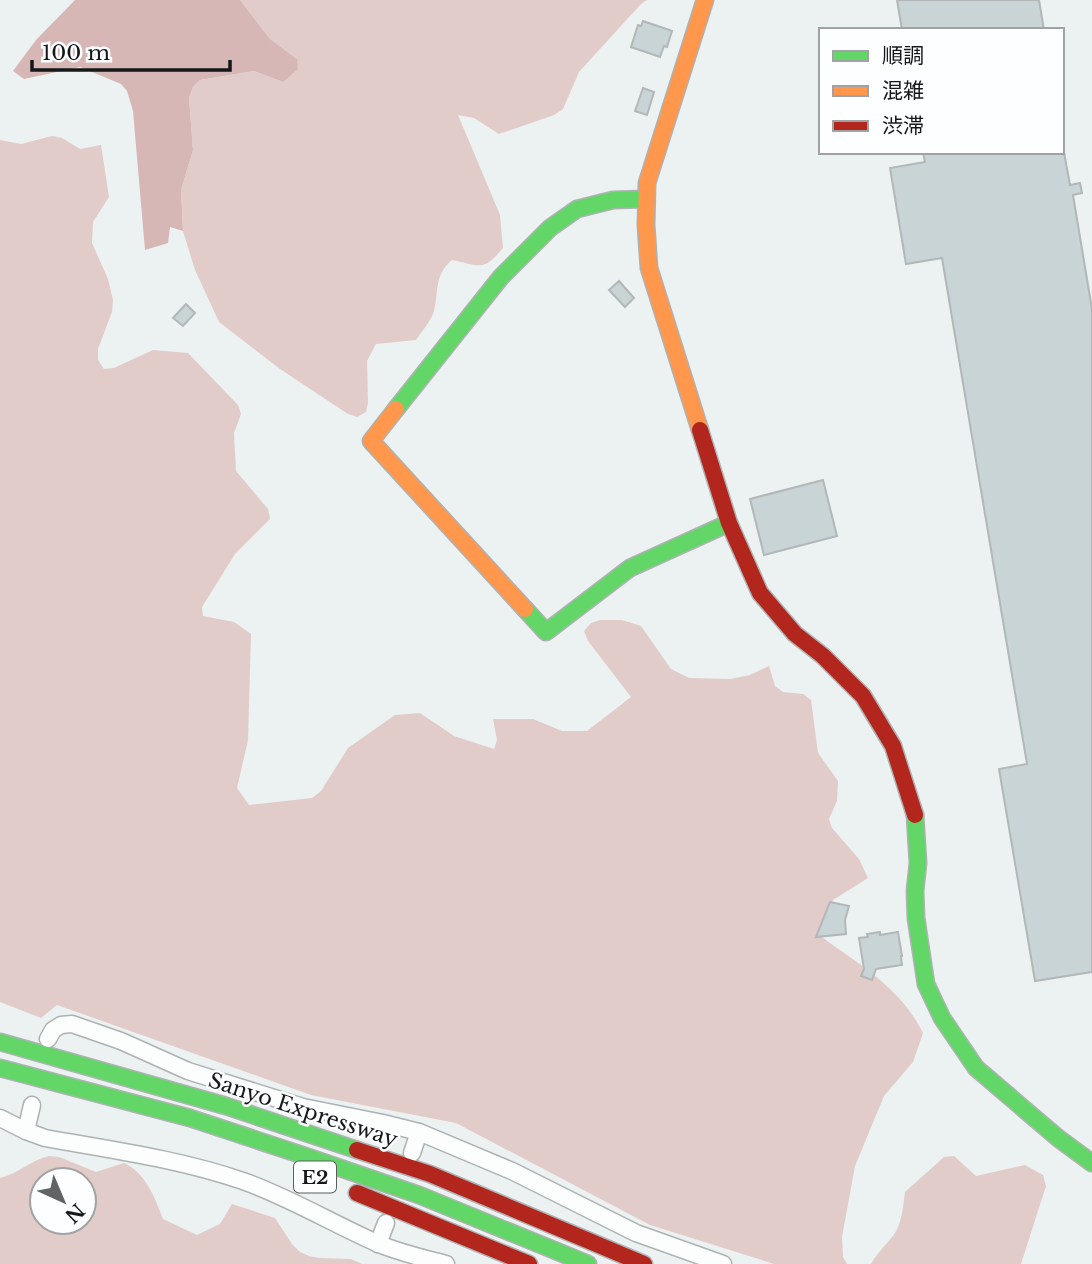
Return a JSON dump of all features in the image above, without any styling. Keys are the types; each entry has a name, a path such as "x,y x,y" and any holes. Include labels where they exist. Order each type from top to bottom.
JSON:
{"main road":[{"path":"705,0 647,183 646,238 649,268 729,523 760,593 796,634 823,656 863,696 894,746 915,810 918,863 916,918 926,984 942,1018 976,1068 1058,1138 1092,1163"},
{"path":"645,199 613,200 577,209 550,228 501,277 371,441 546,632 630,568 729,523"},
{"name":"Sanyo Expressway","path":"0,1042 226,1106 330,1140 430,1174 586,1239"},
{"name":"E2","path":"0,1068 100,1094 185,1131 290,1168"},
{"path":"100,1094 190,1118 419,1195 588,1264"},
{"name":"E2","path":"340,1186 528,1264"},
{"path":"586,1239 638,1264"},
{"path":"586,1239 644,1264"}],"street":[{"path":"48,1039 53,1030 61,1025 72,1024 121,1041 188,1071 303,1107 419,1132 512,1171 636,1233 723,1264"},
{"path":"26,1131 32,1105"},
{"path":"0,1118 45,1138 175,1161 243,1181 293,1201 378,1244 446,1264"},
{"path":"412,1153 419,1132"},
{"path":"378,1244 386,1223"}],"shaded area":[{"path":"75,0 240,0 270,39 297,59 298,69 283,82 254,71 200,80 193,87 189,98 193,150 181,190 183,231 170,227 168,243 145,250 133,111 127,91 121,84 80,67 24,79 13,71 36,40"},
{"path":"240,0 647,0 579,72 563,109 554,115 499,134 474,118 458,115 500,215 503,248 486,264 476,265 452,260 442,271 433,315 416,340 376,344 367,361 366,412 357,417 348,414 280,369 219,322 195,270 183,231 181,190 193,150 189,98 193,87 200,80 254,71 283,82 297,59 270,39"},
{"path":"52,136 62,138 80,149 101,145 109,197 93,222 92,243 108,279 113,300 112,312 98,349 98,360 104,369 114,368 153,350 188,353 238,405 241,414 234,433 236,471 268,509 270,519 235,554 202,607 203,616 234,622 251,634 248,740 237,788 249,805 312,798 321,791 348,748 395,715 420,713 454,736 494,749 497,740 493,719 533,719 562,731 587,731 631,697 588,641 584,631 591,623 600,620 622,620 641,626 671,669 689,678 730,679 750,675 769,666 775,686 783,692 803,694 811,700 818,753 838,781 837,801 829,819 832,828 859,859 868,878 833,900 820,927 822,937 891,990 914,1017 923,1033 913,1062 884,1096 855,1166 842,1237 843,1257 847,1264 774,1264 650,1225 456,1123 311,1095 57,1005 41,1018 0,1002 0,140 21,144"},
{"path":"49,1156 81,1166 28,1166 28,1236 98,1236 98,1171 124,1163 132,1167 144,1180 163,1219 197,1235 220,1224 232,1204 275,1218 300,1252 319,1258 351,1259 362,1264 0,1264 0,1178"},
{"path":"954,1156 976,1176 1025,1165 1043,1175 1046,1186 1021,1264 871,1264 896,1231 902,1215 905,1192 944,1157"}],"building":[{"path":"897,0 1039,0 1044,28 902,28"},
{"path":"643,21 672,31 667,47 664,46 660,57 631,47 638,25 641,26"},
{"path":"643,88 654,92 647,115 635,111"},
{"path":"1064,152 1070,185 1080,183 1082,193 1073,195 1092,309 1092,972 1035,981 999,769 1027,764 942,258 906,264 890,168 925,162 923,154"},
{"path":"619,281 634,298 625,307 609,290"},
{"path":"186,304 195,313 183,326 173,318"},
{"path":"823,480 837,536 764,555 750,499"},
{"path":"830,902 849,906 845,920 846,934 816,937"},
{"path":"880,932 880,935 898,932 902,965 876,969 872,980 861,976 864,969 859,938"}],"traffic: fast":[{"path":"396,409 501,277 550,228 577,209 613,200 645,199"},
{"path":"525,609 546,632 630,568 729,523"},
{"path":"915,815 918,863 916,918 926,984 942,1018 976,1068 1058,1138 1092,1163"},
{"path":"0,1042 226,1106 357,1150"},
{"path":"0,1068 190,1118 308,1157 419,1195 588,1264"}],"traffic: slow":[{"path":"700,430 649,268 646,225 647,183 705,0"},
{"path":"396,409 371,441 525,609"}],"traffic: jam":[{"path":"700,430 729,523 760,593 795,634 823,656 863,696 893,746 915,815"},
{"path":"357,1150 430,1174 644,1264"},
{"path":"357,1193 529,1264"}]}
